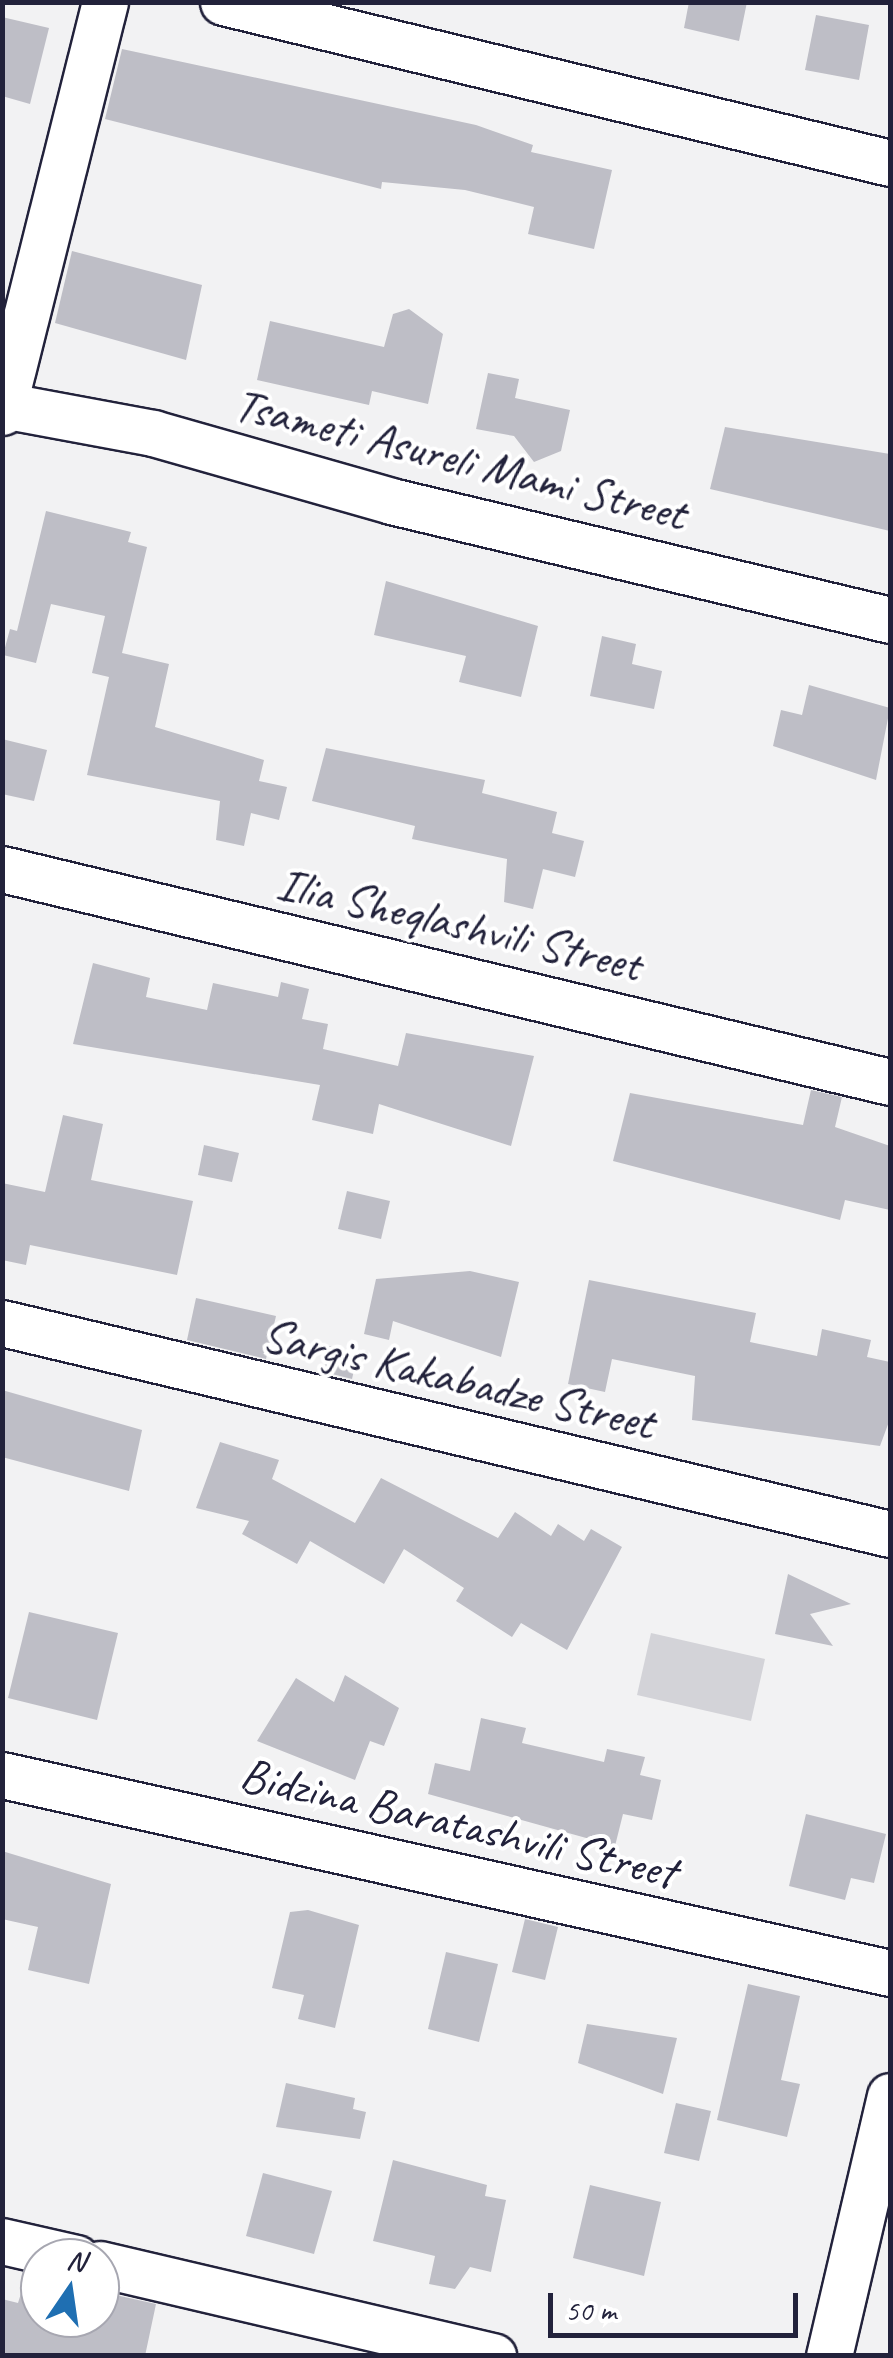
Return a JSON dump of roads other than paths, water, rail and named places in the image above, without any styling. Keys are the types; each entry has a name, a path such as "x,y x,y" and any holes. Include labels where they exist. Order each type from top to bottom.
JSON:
{"street":[{"path":"4,407 105,2"},
{"path":"223,2 890,162"},
{"name":"Tsameti Asureli Mami Street","path":"4,407 890,620"},
{"name":"Ilia Sheqlashvili Street","path":"2,869 890,1082"},
{"name":"Sargis Kakabadze Street","path":"2,1324 890,1534"},
{"name":"Bidzina Baratashvili Street","path":"2,1775 890,1973"},
{"path":"829,2356 890,2096"},
{"path":"120,2269 493,2356"}]}
